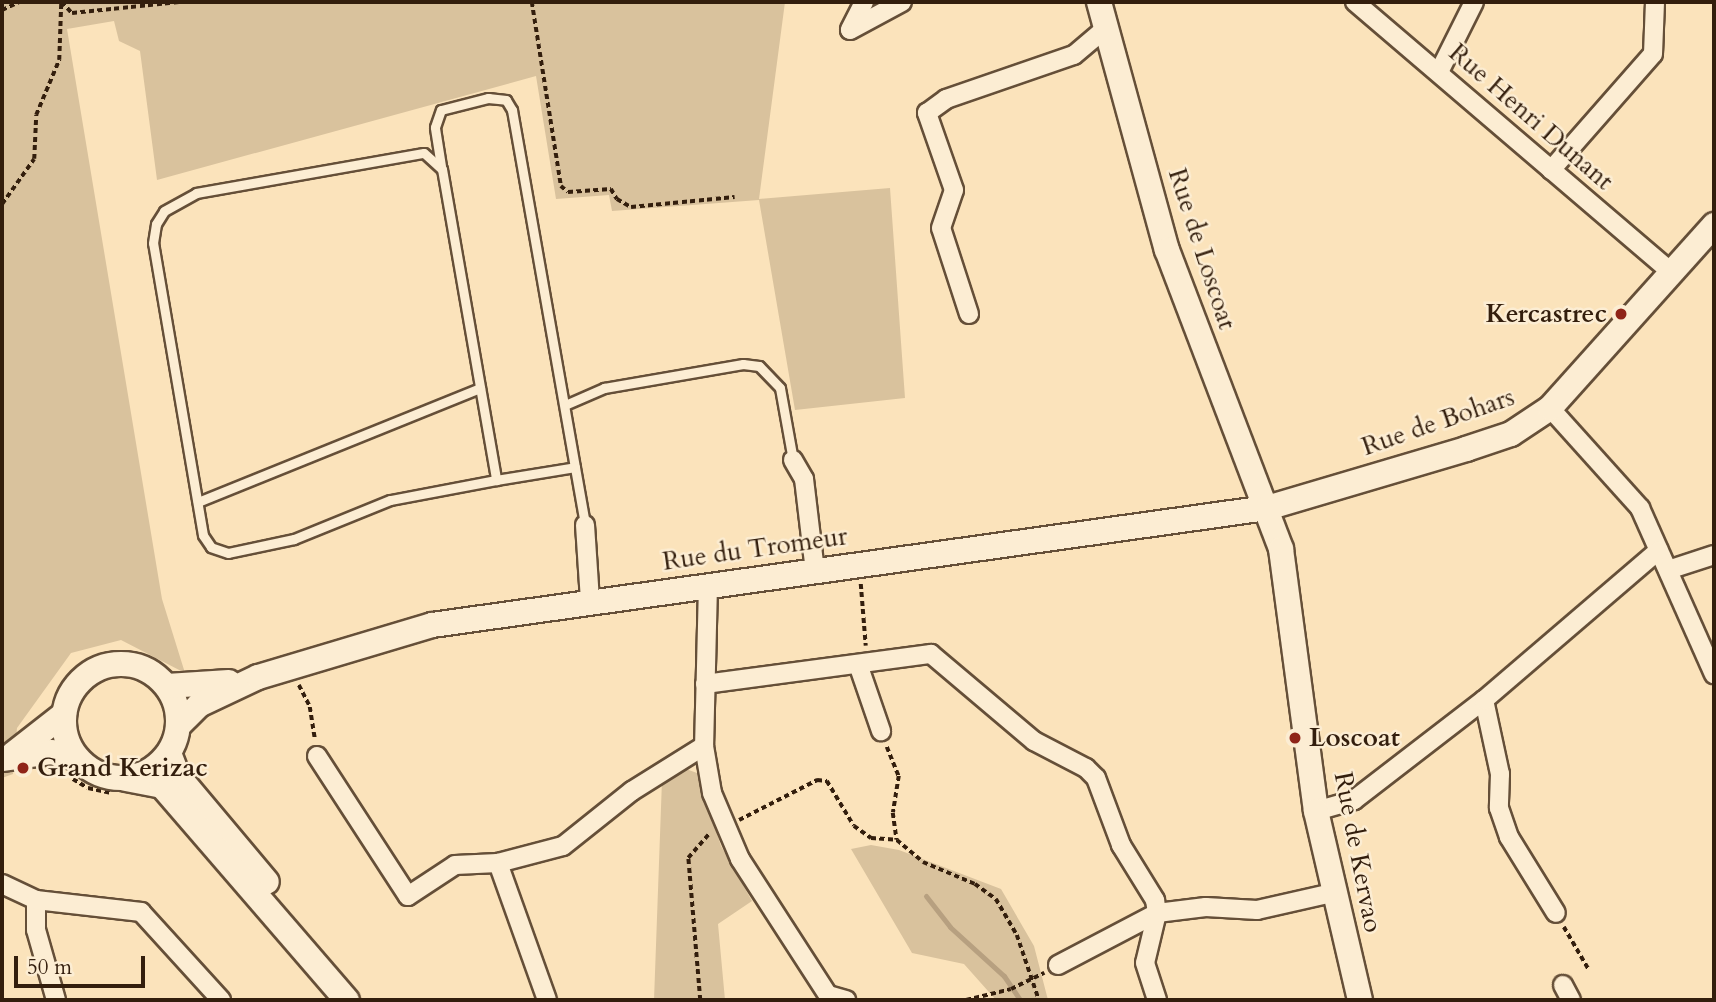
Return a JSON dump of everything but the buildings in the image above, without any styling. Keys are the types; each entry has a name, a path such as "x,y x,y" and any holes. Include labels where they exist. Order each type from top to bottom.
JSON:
{"main road":[{"name":"Rue de Loscoat","path":"1099,2 1167,250 1266,508"},
{"name":"Rue de Bohars","path":"1266,508 1511,434 1550,408 1714,225"},
{"name":"Rue du Tromeur","path":"179,725 199,705 258,677 432,625 1266,508"},
{"name":"Rue de Kervao","path":"1266,508 1283,561 1316,811 1332,893 1360,1000"},
{"path":"71,766 64,714 71,692 86,675 106,665 139,667 167,686 177,705 179,725 169,753 150,770 123,786"},
{"name":"Rue du Tromeur","path":"167,686 201,687 258,677"},
{"path":"6,758 64,714"},
{"path":"6,758 51,752 71,766 107,777 123,786 162,786 347,1000"},
{"path":"169,753 178,776 367,1000"}],"street":[{"path":"864,2 850,30 902,2"},
{"name":"Rue Henri Dunant","path":"1355,2 1672,273"},
{"path":"1439,72 1474,2"},
{"path":"1551,170 1653,54 1655,2"},
{"path":"969,314 941,228 954,190 927,113 946,99 1074,55 1106,28"},
{"path":"1550,408 1640,508 1714,674"},
{"path":"793,460 804,479 815,570"},
{"path":"585,525 590,601"},
{"path":"1316,811 1354,800 1485,700 1659,550"},
{"path":"1668,570 1714,555"},
{"path":"708,585 704,746 712,793 740,859 826,998 846,1000"},
{"path":"705,684 859,667 931,654 1034,741 1086,768 1100,786 1121,845 1143,875 1157,913 1145,964 1157,1000"},
{"path":"859,667 881,731"},
{"path":"1485,700 1500,774 1499,808 1509,837 1556,913"},
{"path":"317,756 408,896 454,865 498,863 563,846 632,791 704,746"},
{"path":"498,863 547,1000"},
{"path":"2,884 36,900 141,912 221,1000"},
{"path":"1058,965 1157,913 1206,907 1257,910 1332,893"},
{"path":"36,900 36,930 56,1000"}],"lane":[{"path":"496,480 435,127 441,110 488,98 506,100 512,110 585,525"},
{"path":"442,169 424,153 196,193 164,211 156,224 153,243 203,535 211,547 228,553 294,539 390,500 575,467"},
{"path":"565,405 604,388 743,364 760,366 780,388 793,460"},
{"path":"198,502 480,388"}],"path":[{"path":"2,10 19,2"},
{"path":"62,2 72,13 181,2"},
{"path":"2,204 34,159 36,115 59,60 62,2"},
{"path":"532,2 561,186 568,192 611,189 617,200 631,207 735,197"},
{"path":"859,565 866,644 859,667"},
{"path":"290,666 310,707 317,756"},
{"path":"881,731 899,776 893,813 897,840 923,862 975,884 996,899 1017,935 1039,1000"},
{"path":"71,766 88,789 123,786"},
{"path":"1556,913 1589,970"},
{"path":"966,1000 1033,978 1058,965"}],"shaded area":[{"path":"2,2 785,2 759,199 890,188 905,398 795,410 759,200 612,211 609,195 556,199 536,76 157,180 140,51 119,41 114,21 67,29 162,599 185,673 121,640 71,653 17,728 13,774 2,778"},
{"path":"686,769 697,773 721,846 752,901 718,924 725,1000 654,1000 662,780"},
{"path":"871,845 899,850 1001,889 1034,946 1048,1000 996,1000 964,964 912,953 851,849"}],"waterway":[{"path":"926,896 950,927 1004,976 1020,1000"}],"place":[{"name":"Kercastrec","path":"1621,314"},
{"name":"Loscoat","path":"1295,738"},
{"name":"Grand Kerizac","path":"23,768"}]}
